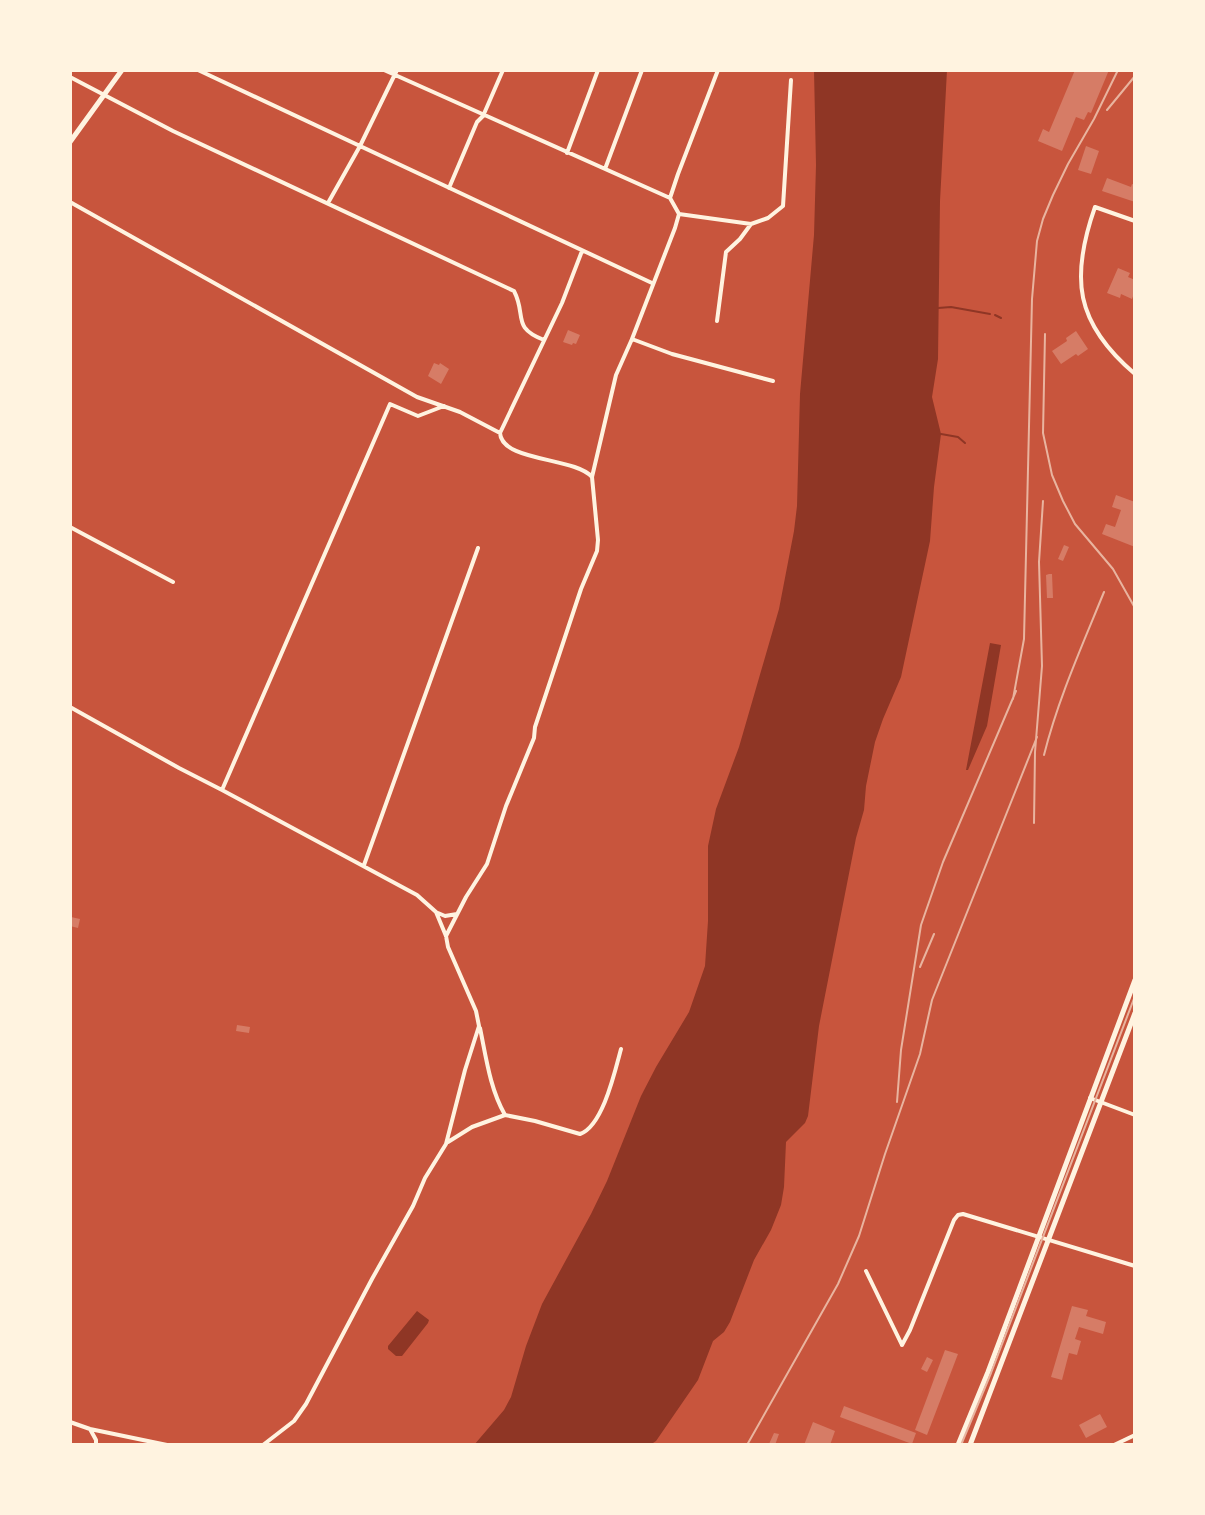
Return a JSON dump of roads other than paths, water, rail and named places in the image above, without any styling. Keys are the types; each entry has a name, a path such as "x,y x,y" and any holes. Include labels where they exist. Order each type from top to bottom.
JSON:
{"main road":[{"path":"70,142 122,70"},
{"path":"958,1445 1135,980"},
{"path":"970,1445 1135,1013"}],"street":[{"path":"198,70 652,283"},
{"path":"384,70 670,198 679,214 616,375 592,477 597,551 581,589 534,738 506,806 487,864 446,936"},
{"path":"449,188 503,70"},
{"path":"567,153 598,70"},
{"path":"605,169 642,70"},
{"path":"670,198 718,70"},
{"path":"327,204 396,73"},
{"path":"70,77 173,131 514,291 523,327 544,340"},
{"path":"679,214 751,224 768,218 783,206 791,80"},
{"path":"70,202 417,397 460,412 500,433"},
{"path":"1135,221 1095,207 1080,265 1083,302 1090,321 1099,338 1135,374"},
{"path":"717,321 726,252 751,224"},
{"path":"582,251 562,303 500,438 502,443 525,455 580,468 592,477"},
{"path":"632,339 672,354 773,381"},
{"path":"222,790 390,404 418,416 444,406"},
{"path":"70,527 173,582"},
{"path":"364,865 478,548"},
{"path":"70,707 364,865 417,895 436,912 445,916 457,913"},
{"path":"436,912 476,1011 486,1062 505,1115"},
{"path":"1118,1023 1130,1027"},
{"path":"263,1445 294,1421 306,1404 446,1144 479,1026"},
{"path":"446,1144 472,1127 505,1115 584,1133 599,1115 621,1049"},
{"path":"1090,1098 1135,1115"},
{"path":"866,1271 902,1345 958,1215 1135,1266"},
{"path":"71,1425 167,1445"},
{"path":"90,1429 96,1445"},
{"path":"1114,1445 1135,1435"}],"waterway":[{"path":"938,308 951,307 990,314"},
{"path":"995,315 1001,318"},
{"path":"941,434 958,437 965,443"}],"tram line":[{"path":"961,1445 1135,996"}],"railway":[{"path":"1013,699 1024,639 1032,299 1037,241 1053,195 1118,70"},
{"path":"1107,110 1135,76"},
{"path":"1045,334 1043,433 1052,475 1075,524 1113,569 1135,608"},
{"path":"1034,823 1035,752 1042,666 1039,562 1043,501"},
{"path":"1044,755 1063,693 1104,592"},
{"path":"897,1102 901,1050 921,925 943,862 1016,691"},
{"path":"747,1445 838,1284 859,1236 920,1054 932,1000 1037,737"},
{"path":"920,967 934,934"}]}
